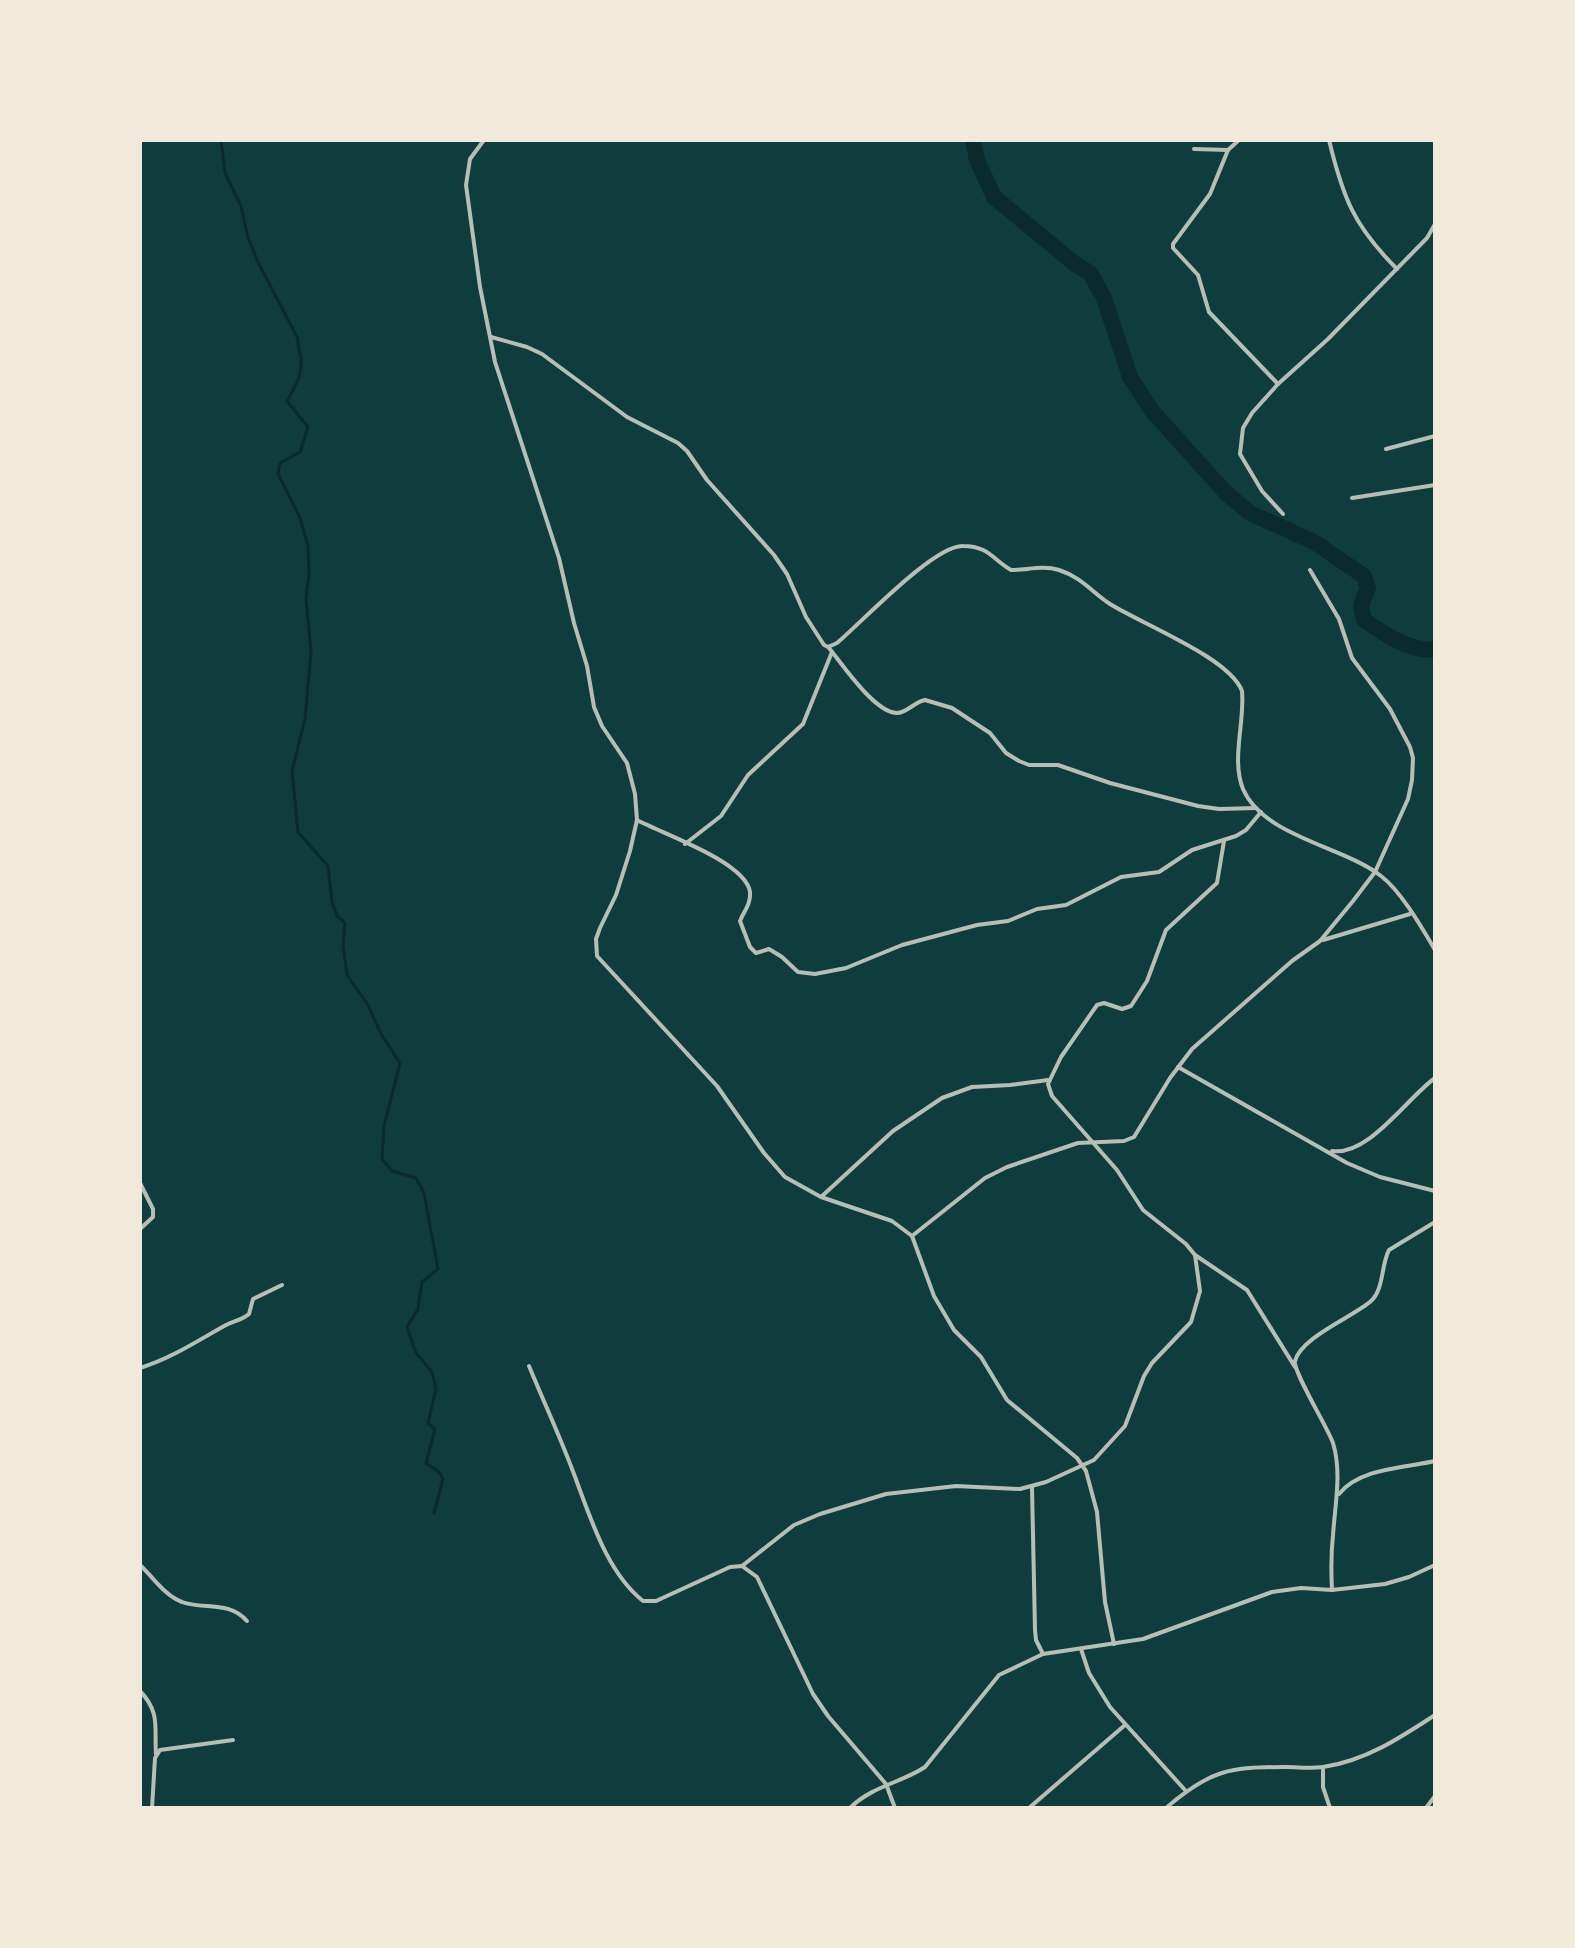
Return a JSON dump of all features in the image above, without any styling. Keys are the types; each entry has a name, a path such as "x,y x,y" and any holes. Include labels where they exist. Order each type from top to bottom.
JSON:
{"street":[{"path":"484,140 470,159 466,185 470,229 499,375 559,558 587,666 594,707 602,726 630,770 635,794 637,820 622,879 596,939 597,956 717,1086 772,1164 785,1177 821,1197 892,1221 912,1236 934,1296 954,1330 981,1357 1007,1400 1025,1418 1063,1445 1083,1467 1090,1481 1097,1512 1105,1602 1114,1644"},
{"path":"1239,140 1228,150 1210,194 1173,248 1198,275 1209,312 1278,384"},
{"path":"1329,140 1350,212 1365,236 1397,269"},
{"path":"1194,149 1228,150"},
{"path":"1283,514 1262,491 1240,454 1243,428 1278,384 1321,347 1427,238 1435,224"},
{"path":"491,337 542,354 627,417 678,443 774,555 787,574 817,638 858,684 888,711 898,713 925,700 948,706 990,733 1006,753 1029,765 1058,765 1110,783 1198,806 1256,808"},
{"path":"1386,449 1435,436"},
{"path":"1352,498 1435,485"},
{"path":"685,844 721,816 748,775 803,724 830,649 928,562 955,546 965,545 990,552 1011,570 1041,567 1085,581 1111,604 1209,658 1238,682 1243,707 1239,766 1244,790 1256,808 1286,829 1386,880 1435,950"},
{"path":"912,1236 985,1178 1007,1167 1090,1141 1124,1141 1134,1137 1178,1067 1209,1032 1320,941 1375,872 1408,799 1413,758 1390,709 1352,658 1339,619 1310,570"},
{"path":"637,820 728,865 745,878 750,896 740,921 750,947 756,953 769,949 793,969 815,974 846,968 902,945 977,925 1008,921 1043,908 1066,905 1112,881 1159,872 1192,850 1224,841 1246,830 1261,812"},
{"path":"1224,841 1217,883 1166,930 1153,969 1131,1006 1122,1009 1104,1003 1097,1005 1049,1080 1048,1089 1117,1170 1143,1210 1186,1244 1195,1255 1247,1290 1295,1367 1333,1443 1336,1459 1332,1590"},
{"path":"1320,941 1411,914"},
{"path":"1178,1067 1347,1163 1380,1177 1435,1191"},
{"path":"1327,1150 1342,1152 1359,1145 1435,1078"},
{"path":"821,1197 893,1131 942,1098 972,1087 1049,1080"},
{"path":"140,1183 153,1209 153,1217 140,1229"},
{"path":"1295,1367 1301,1350 1374,1298 1389,1250 1435,1222"},
{"path":"529,1366 592,1525 633,1593 643,1601 656,1601 730,1567 742,1566 794,1525 820,1514 886,1494 956,1486 1032,1487 1083,1467 1107,1448 1125,1426 1152,1363 1191,1322 1200,1291 1195,1255"},
{"path":"140,1368 173,1356 227,1325 239,1322 249,1314 253,1299 282,1285"},
{"path":"1337,1496 1345,1486 1364,1476 1435,1461"},
{"path":"1032,1487 1035,1630 1043,1654"},
{"path":"140,1565 158,1585 179,1601 228,1609 239,1613 247,1621"},
{"path":"850,1808 886,1784 925,1767 999,1675 1043,1654 1143,1639 1272,1592 1385,1584 1435,1565"},
{"path":"742,1566 757,1577 768,1595 798,1664 828,1716 886,1784 895,1808"},
{"path":"1080,1648 1098,1691 1185,1790"},
{"path":"140,1691 151,1704 156,1718 152,1808"},
{"path":"1166,1808 1185,1790 1225,1771 1251,1767 1323,1767 1383,1748 1435,1715"},
{"path":"1029,1808 1125,1725"},
{"path":"156,1754 160,1750 233,1740"},
{"path":"1323,1767 1323,1787 1330,1808"},
{"path":"1426,1808 1435,1796"},
{"path":"1174,1802 1177,1808"}],"waterway":[{"path":"221,140 225,173 241,206 248,238 298,339 301,358 300,375 287,401 308,427 300,452 280,463 278,474 300,518 308,546 306,599 311,652 305,719 292,771 298,832 328,866 332,902 337,916 345,923 343,946 347,975 368,1005 381,1034 400,1063 384,1126 382,1159 392,1171 416,1178 424,1193 438,1269 422,1282 418,1309 407,1327 416,1353 432,1372 436,1389 428,1423 435,1429 426,1463 443,1479 434,1513"},
{"path":"973,140 977,160 994,197 1090,273 1104,298 1130,377 1152,411 1226,493 1250,513 1314,542 1364,576 1368,588 1361,605 1364,620 1407,645 1435,649"}]}
